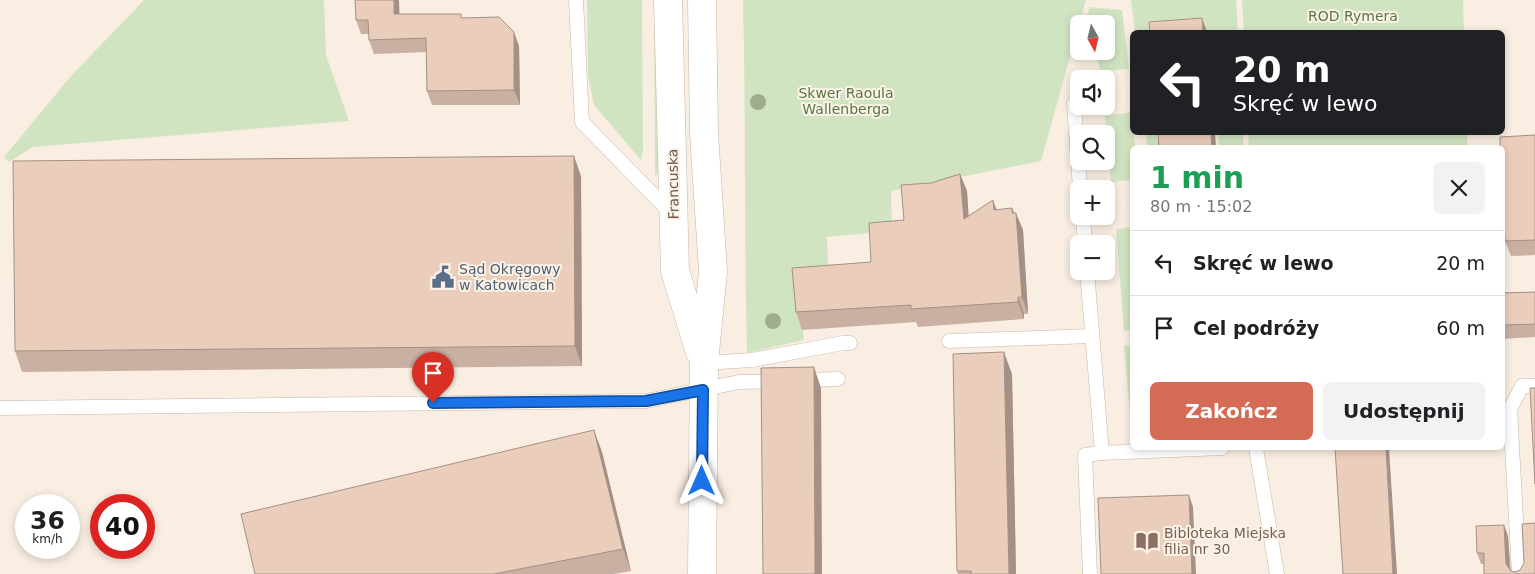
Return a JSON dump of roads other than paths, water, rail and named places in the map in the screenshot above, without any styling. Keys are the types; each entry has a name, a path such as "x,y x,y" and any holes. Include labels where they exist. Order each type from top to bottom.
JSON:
{"street":[{"name":"Francuska","path":"668,0 675,271 704,363"},
{"name":"Francuska","path":"702,0 704,133 713,271 703,390 702,574"}],"lane":[{"path":"576,0 582,122 673,214"},
{"path":"1075,115 1079,180"},
{"path":"1088,280 1102,453"},
{"path":"949,341 1092,336"},
{"path":"704,363 752,360 850,343"},
{"path":"0,408 646,401 739,382 838,379"},
{"path":"1519,574 1510,409 1522,386 1535,386"},
{"path":"1090,574 1085,455 1174,450"},
{"path":"1256,450 1277,574"}],"place":[{"name":"Sąd Okręgowy w Katowicach","path":"443,277"},
{"name":"Bibloteka Miejska filia nr 30","path":"1147,541"}],"park label":[{"name":"ROD Rymera","path":"1353,16"},
{"name":"Skwer Raoula Wallenberga","path":"846,102"}]}
